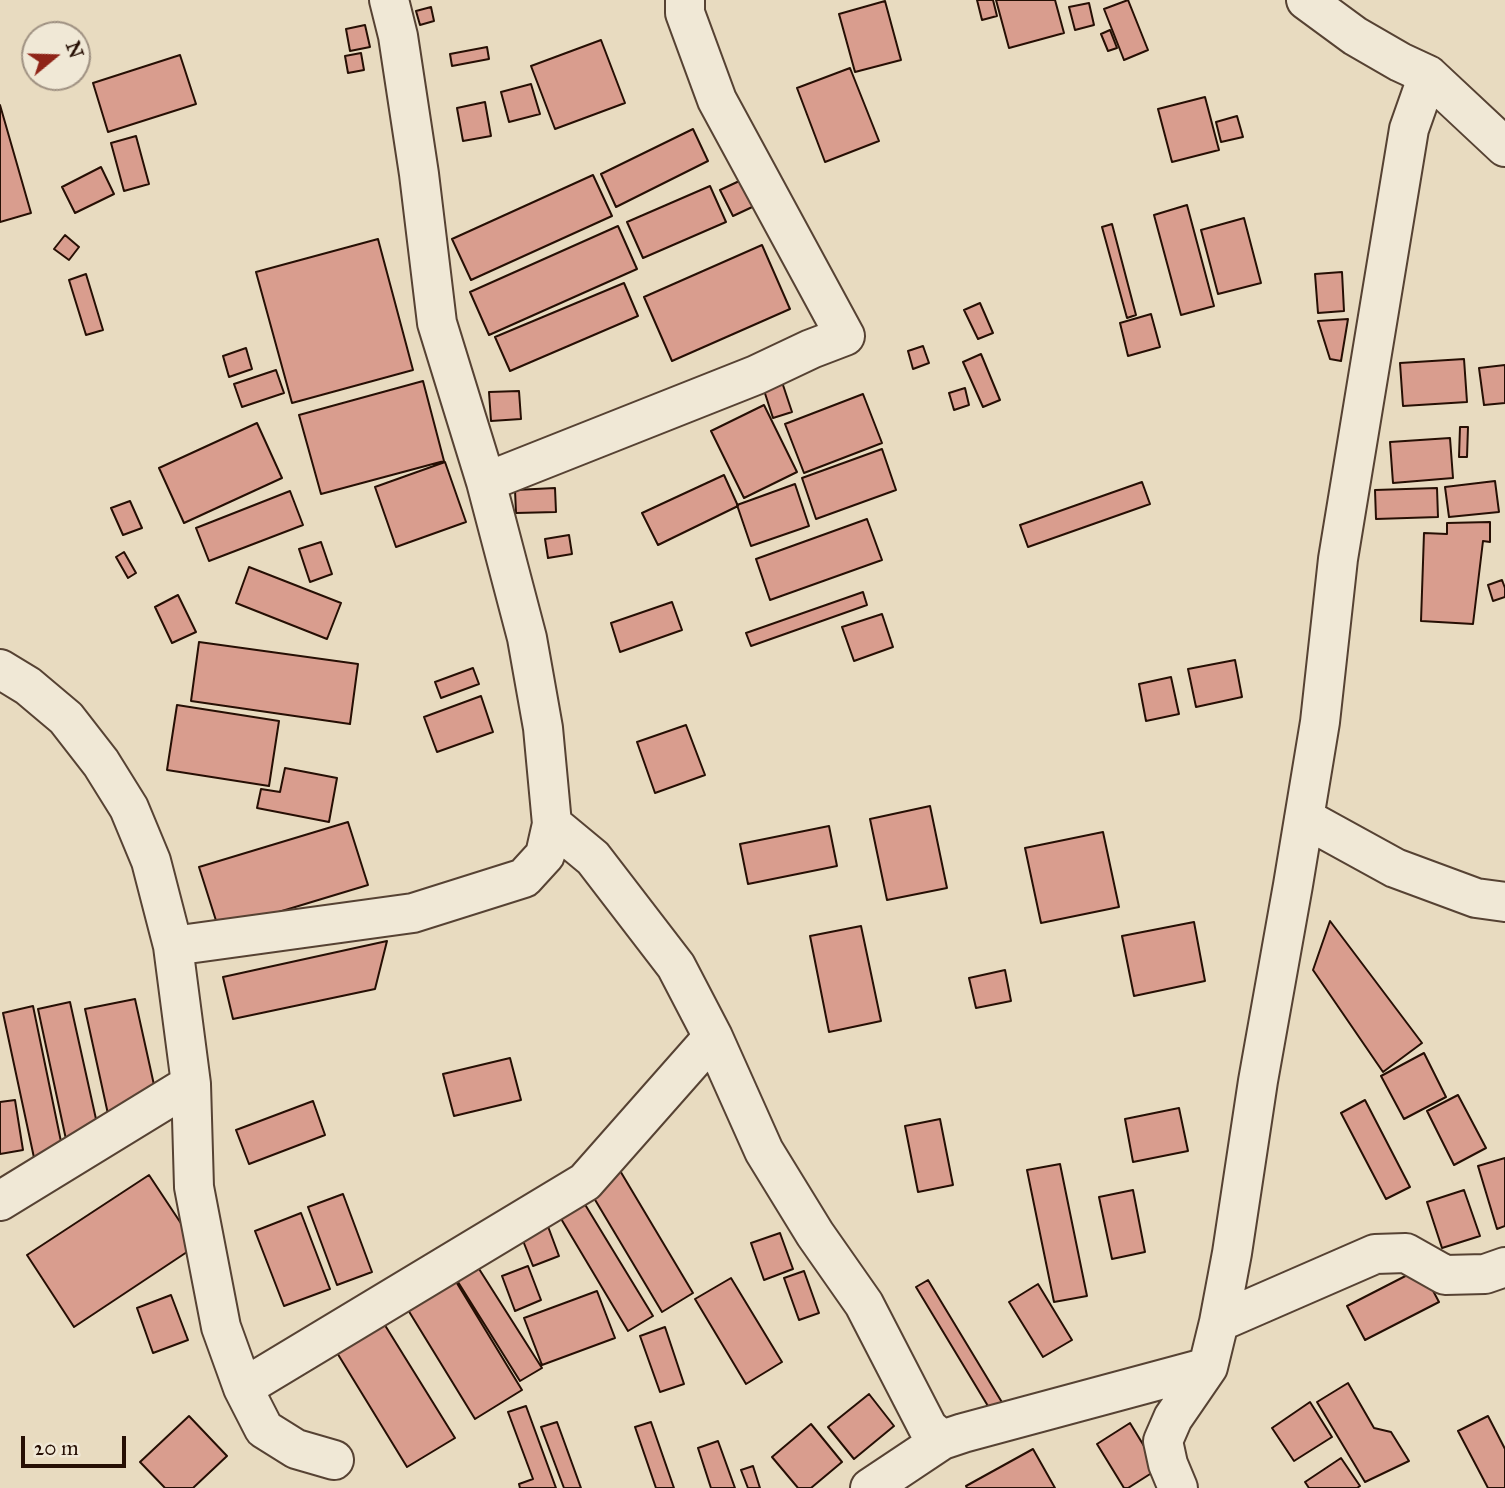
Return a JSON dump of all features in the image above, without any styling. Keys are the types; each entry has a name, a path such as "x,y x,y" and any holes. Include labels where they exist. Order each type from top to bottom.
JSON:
{"street":[{"path":"173,946 413,913 524,878 545,855 552,824 543,728 527,638 486,482 437,323 419,174 398,36 389,0"},
{"path":"486,482 756,375 845,336 718,100 685,13 685,0"},
{"path":"1306,0 1355,36 1428,75 1505,147"},
{"path":"1178,1488 1168,1464 1163,1441 1174,1418 1208,1367 1219,1322 1320,722 1338,559 1409,129 1428,75"},
{"path":"0,669 28,686 66,718 101,763 129,808 151,861 173,946 191,1084 194,1187 221,1327 243,1388 264,1429 296,1449 334,1460"},
{"path":"1304,818 1395,868 1476,898 1505,902"},
{"path":"552,824 593,858 676,966 713,1037 764,1151 815,1234 864,1304 928,1428 942,1440"},
{"path":"243,1388 584,1182 713,1037"},
{"path":"0,1201 191,1084"},
{"path":"1219,1322 1375,1254 1406,1253 1445,1275 1485,1274 1505,1267"},
{"path":"870,1488 942,1440 1208,1367"}],"building":[{"path":"977,0 993,0 997,16 982,20"},
{"path":"996,0 1055,0 1064,33 1009,48"},
{"path":"1128,0 1148,50 1124,60 1104,9"},
{"path":"885,1 901,60 855,72 839,14"},
{"path":"1089,3 1094,25 1075,30 1069,7"},
{"path":"431,7 434,21 420,25 416,11"},
{"path":"365,25 370,47 350,51 346,29"},
{"path":"1110,30 1117,48 1108,51 1101,34"},
{"path":"601,40 625,103 555,129 531,66"},
{"path":"487,47 489,59 452,66 450,54"},
{"path":"361,53 364,70 348,73 345,56"},
{"path":"180,55 196,104 108,132 93,83"},
{"path":"850,68 879,141 825,162 797,88"},
{"path":"531,84 540,114 509,122 501,92"},
{"path":"1205,97 1219,150 1172,162 1158,109"},
{"path":"485,102 491,136 463,141 457,108"},
{"path":"0,105 31,213 0,222"},
{"path":"1237,116 1243,137 1221,142 1216,122"},
{"path":"693,129 708,161 616,207 601,174"},
{"path":"136,136 149,184 124,191 111,143"},
{"path":"101,167 114,194 75,213 62,187"},
{"path":"593,175 612,216 471,280 452,239"},
{"path":"750,176 763,202 733,216 720,190"},
{"path":"710,186 726,222 643,258 627,222"},
{"path":"1187,205 1214,306 1181,315 1154,215"},
{"path":"1244,218 1261,283 1218,294 1201,230"},
{"path":"1112,224 1136,315 1127,318 1102,227"},
{"path":"618,226 637,269 489,335 470,292"},
{"path":"65,235 79,247 69,260 54,249"},
{"path":"378,239 413,370 292,403 256,272"},
{"path":"762,245 790,309 672,361 644,297"},
{"path":"1342,272 1344,311 1318,313 1315,274"},
{"path":"86,274 103,330 86,335 69,280"},
{"path":"624,283 638,316 510,371 495,337"},
{"path":"980,303 993,333 978,339 964,310"},
{"path":"1151,314 1160,347 1128,356 1120,323"},
{"path":"1348,319 1341,361 1330,359 1318,321"},
{"path":"923,346 929,363 913,369 908,351"},
{"path":"246,348 252,369 229,377 223,356"},
{"path":"981,354 1000,400 983,407 963,362"},
{"path":"1464,359 1467,402 1403,406 1400,363"},
{"path":"1505,365 1505,403 1484,405 1479,368"},
{"path":"276,370 284,393 242,407 234,384"},
{"path":"779,373 792,412 773,418 760,378"},
{"path":"423,381 444,461 321,494 299,415"},
{"path":"965,388 969,405 954,410 949,393"},
{"path":"519,391 521,419 491,421 489,392"},
{"path":"863,394 882,443 804,473 785,424"},
{"path":"764,405 797,472 744,498 711,431"},
{"path":"257,423 282,478 184,523 159,468"},
{"path":"1460,427 1468,427 1467,457 1459,457"},
{"path":"1450,438 1453,478 1393,483 1390,442"},
{"path":"882,449 896,490 816,519 802,478"},
{"path":"445,462 466,522 396,547 375,487"},
{"path":"724,475 738,506 658,545 642,513"},
{"path":"1495,481 1499,512 1449,517 1445,487"},
{"path":"1142,482 1150,504 1028,547 1020,525"},
{"path":"795,484 809,526 751,546 737,505"},
{"path":"555,488 556,512 516,513 515,490"},
{"path":"1437,488 1438,517 1376,519 1375,490"},
{"path":"290,491 303,525 209,561 196,528"},
{"path":"130,501 142,528 123,535 111,508"},
{"path":"867,519 882,560 770,600 756,559"},
{"path":"1490,522 1490,542 1483,541 1473,624 1421,621 1424,533 1447,534 1447,523"},
{"path":"569,535 572,554 548,558 545,539"},
{"path":"321,542 332,574 310,582 299,549"},
{"path":"124,552 136,573 128,578 116,557"},
{"path":"249,567 341,603 327,639 236,603"},
{"path":"1502,580 1505,597 1493,601 1488,585"},
{"path":"863,592 867,605 751,646 746,633"},
{"path":"178,595 196,632 172,643 155,607"},
{"path":"672,602 682,630 620,652 611,623"},
{"path":"882,614 893,647 854,661 842,627"},
{"path":"199,642 358,664 350,724 191,701"},
{"path":"1235,660 1242,697 1196,707 1188,669"},
{"path":"473,668 479,684 441,698 435,682"},
{"path":"1171,677 1179,714 1146,721 1139,684"},
{"path":"481,696 493,732 437,752 424,717"},
{"path":"177,705 279,721 269,786 167,770"},
{"path":"686,725 705,775 655,793 637,742"},
{"path":"285,768 337,778 329,822 257,808 261,789 280,792"},
{"path":"930,806 947,888 887,900 870,819"},
{"path":"348,822 368,885 219,930 199,867"},
{"path":"829,826 837,866 748,884 740,844"},
{"path":"1103,832 1119,907 1041,923 1025,848"},
{"path":"1330,921 1422,1043 1383,1072 1313,970"},
{"path":"1194,922 1205,981 1134,996 1122,936"},
{"path":"861,926 881,1021 829,1032 810,936"},
{"path":"387,941 375,989 233,1019 223,977"},
{"path":"1005,970 1011,1001 976,1008 969,978"},
{"path":"135,999 158,1103 108,1114 85,1009"},
{"path":"70,1002 100,1137 67,1144 38,1009"},
{"path":"33,1006 65,1161 36,1167 3,1013"},
{"path":"1424,1053 1446,1097 1404,1119 1381,1076"},
{"path":"510,1058 521,1100 454,1116 443,1074"},
{"path":"1458,1095 1486,1148 1454,1165 1427,1111"},
{"path":"15,1100 23,1150 0,1154 0,1102"},
{"path":"1365,1100 1410,1187 1386,1199 1341,1113"},
{"path":"313,1101 325,1135 249,1164 236,1130"},
{"path":"1179,1108 1188,1151 1133,1162 1125,1119"},
{"path":"940,1119 953,1185 918,1192 905,1126"},
{"path":"1505,1158 1505,1226 1497,1229 1478,1166"},
{"path":"1060,1164 1087,1296 1054,1302 1027,1170"},
{"path":"619,1169 693,1293 662,1312 588,1188"},
{"path":"149,1175 196,1246 74,1327 27,1255"},
{"path":"1133,1190 1145,1252 1112,1259 1099,1197"},
{"path":"1464,1190 1480,1236 1442,1248 1427,1202"},
{"path":"578,1193 653,1316 628,1331 554,1207"},
{"path":"343,1194 372,1272 337,1285 308,1207"},
{"path":"301,1213 330,1289 284,1306 255,1231"},
{"path":"543,1213 559,1256 533,1266 516,1223"},
{"path":"780,1233 793,1269 764,1280 751,1243"},
{"path":"474,1261 542,1368 520,1381 453,1274"},
{"path":"528,1266 541,1300 515,1311 502,1276"},
{"path":"1421,1268 1439,1302 1365,1340 1347,1306"},
{"path":"804,1271 819,1313 799,1320 784,1278"},
{"path":"452,1275 522,1390 475,1419 405,1305"},
{"path":"731,1278 782,1362 746,1384 695,1299"},
{"path":"928,1280 1003,1404 991,1411 916,1287"},
{"path":"1038,1284 1072,1340 1043,1357 1009,1302"},
{"path":"597,1291 615,1338 542,1365 524,1318"},
{"path":"171,1295 188,1340 153,1353 137,1308"},
{"path":"378,1314 455,1438 407,1467 331,1343"},
{"path":"665,1327 684,1384 660,1392 640,1336"},
{"path":"1348,1383 1374,1428 1391,1432 1409,1461 1365,1482 1317,1402"},
{"path":"869,1394 894,1426 854,1459 828,1427"},
{"path":"1310,1402 1332,1437 1294,1461 1272,1428"},
{"path":"526,1406 556,1488 520,1488 519,1484 533,1479 508,1412"},
{"path":"189,1416 227,1456 193,1488 165,1488 140,1462"},
{"path":"1488,1416 1505,1449 1505,1488 1488,1488 1458,1431"},
{"path":"557,1422 581,1488 564,1488 541,1427"},
{"path":"651,1422 674,1488 656,1488 635,1427"},
{"path":"1130,1423 1158,1469 1124,1488 1097,1444"},
{"path":"811,1424 842,1462 811,1488 798,1488 772,1457"},
{"path":"718,1441 735,1488 711,1488 698,1448"},
{"path":"1033,1449 1055,1488 967,1488 966,1486"},
{"path":"1341,1458 1360,1486 1309,1488 1305,1482"},
{"path":"753,1466 760,1488 748,1488 741,1470"}]}
